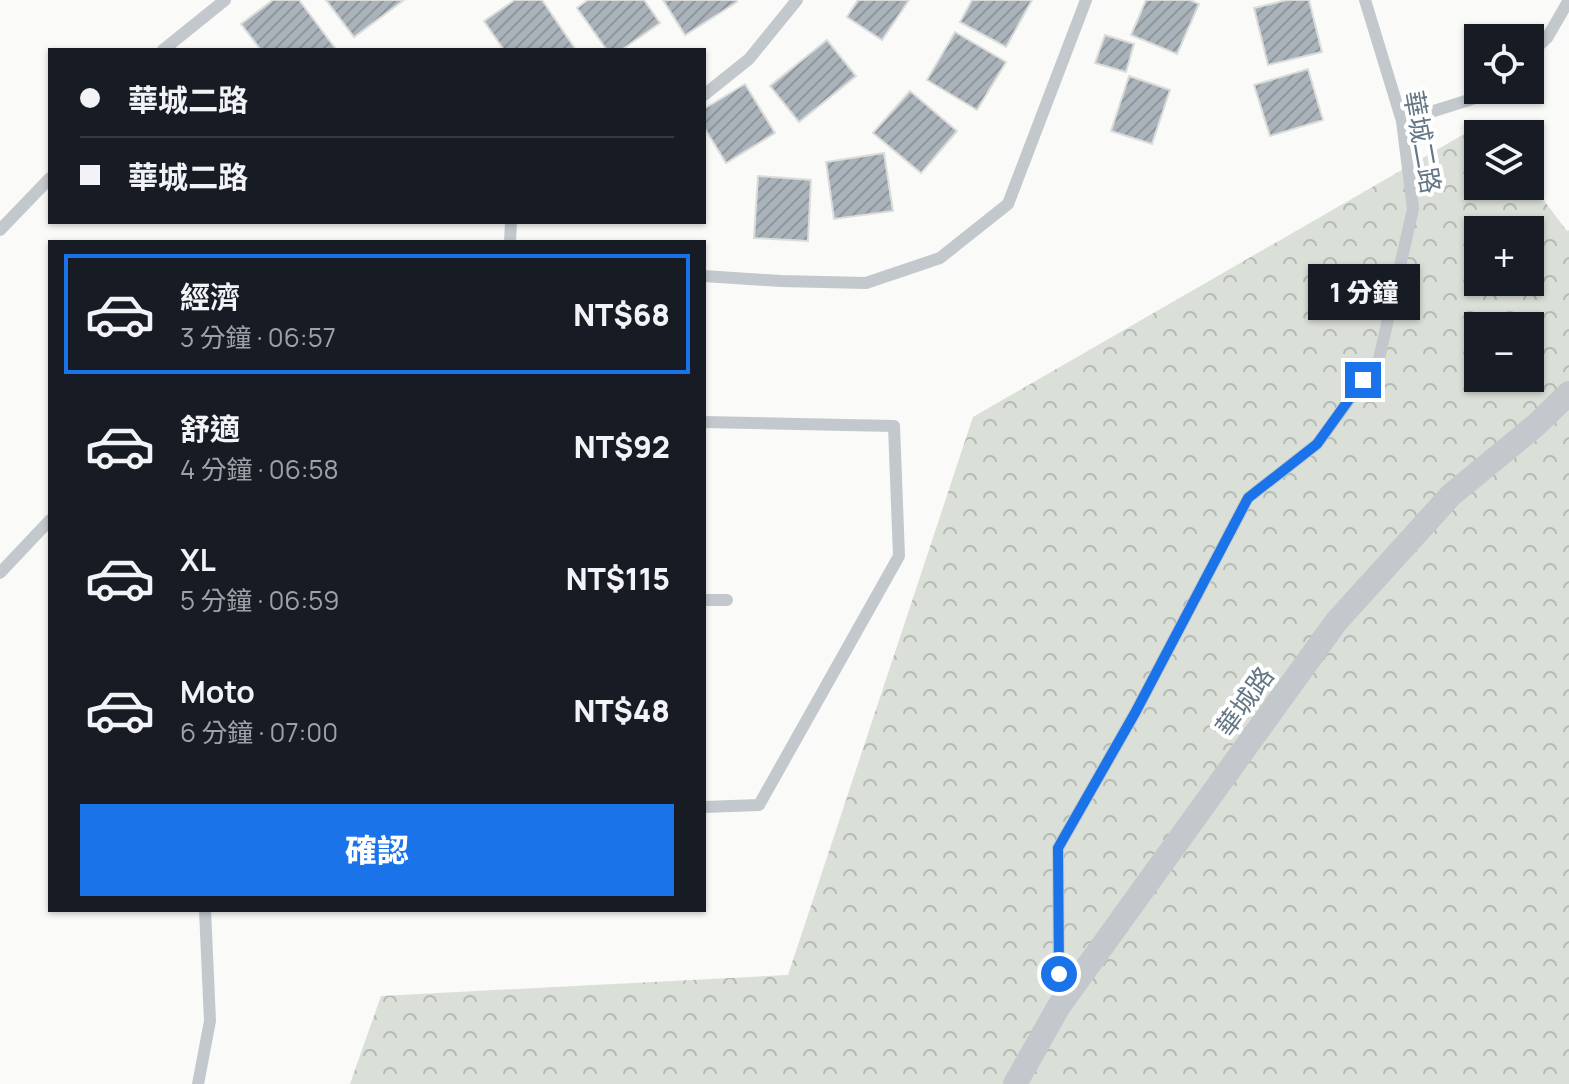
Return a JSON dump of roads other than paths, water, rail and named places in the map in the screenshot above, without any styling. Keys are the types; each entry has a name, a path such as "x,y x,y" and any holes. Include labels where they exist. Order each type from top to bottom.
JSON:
{"street":[{"name":"華城路","path":"1015,1084 1059,1006 1336,622 1451,495 1535,426 1569,393"}],"lane":[{"path":"165,48 225,0"},
{"path":"706,93 749,59 797,0"},
{"path":"706,276 866,283 940,258 1008,204 1086,0"},
{"name":"華城二路","path":"1059,1006 1058,848 1135,713 1248,498 1317,444 1379,359 1413,209 1402,121 1365,0"},
{"path":"1544,41 1569,0"},
{"path":"1402,121 1464,102"},
{"path":"0,230 48,180"},
{"path":"706,422 894,426 899,556 759,805 706,807"},
{"path":"0,573 48,522"},
{"path":"706,600 727,600"},
{"path":"198,1084 210,1021 205,912"}]}
